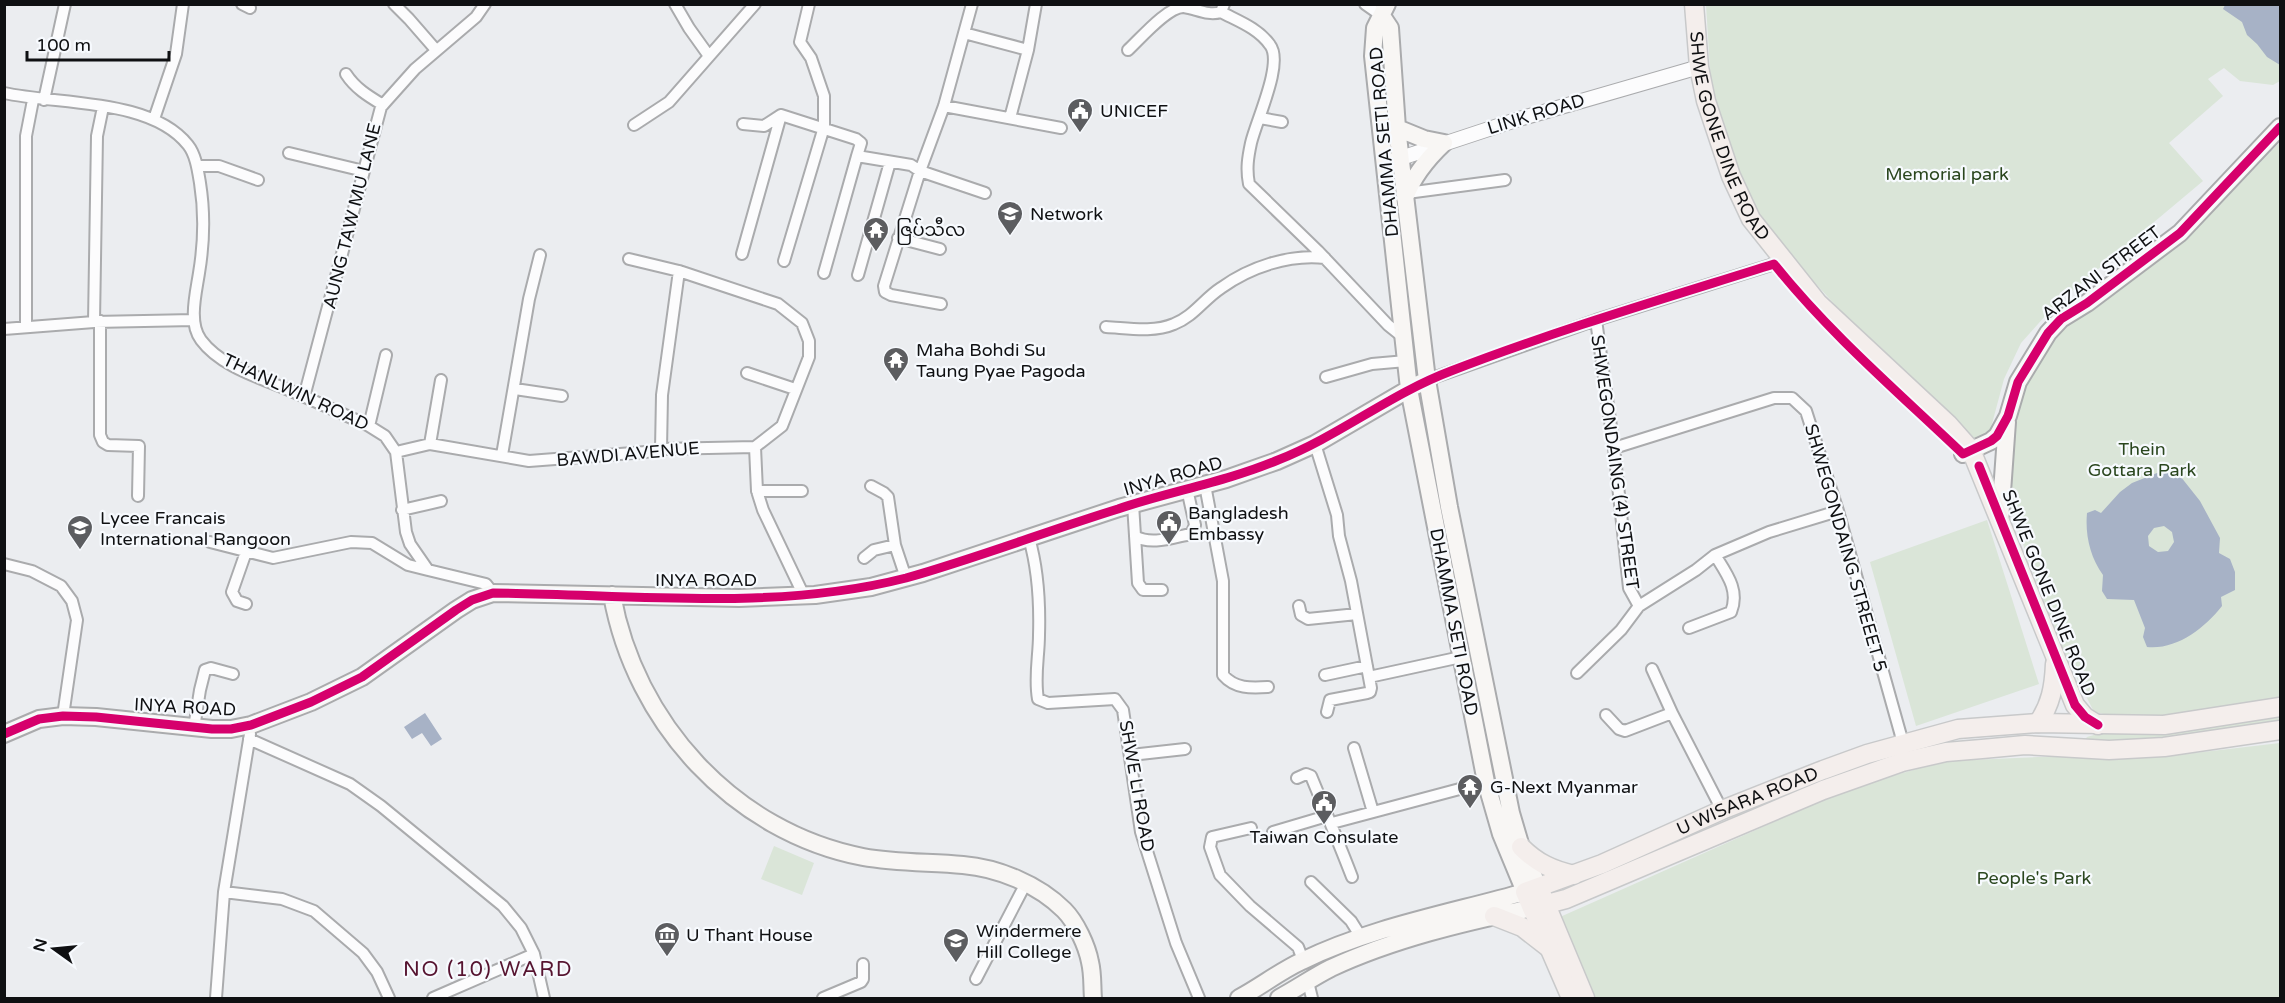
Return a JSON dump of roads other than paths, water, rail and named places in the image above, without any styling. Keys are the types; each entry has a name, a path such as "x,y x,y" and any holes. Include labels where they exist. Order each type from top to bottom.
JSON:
{"main road":[{"name":"SHWE GONE DINE ROAD","path":"1686,4 1699,109 1744,223 1778,261 1806,305 1838,337 1971,456 2000,520 2075,705 2090,725"},
{"name":"SHWE GONE DINE ROAD","path":"1694,4 1695,68"},
{"name":"DHAMMA SETI ROAD","path":"1385,10 1390,28 1397,128 1427,380 1449,507 1516,851 1536,898 1551,950 1574,998"},
{"name":"DHAMMA SETI ROAD","path":"1385,10 1375,28 1373,56 1409,389 1486,782 1501,834 1516,851"},
{"name":"ARZANI STREET","path":"1971,456 1997,436 2008,416 2018,382 2048,333 2061,319 2087,303 2180,233 2280,127"},
{"path":"1397,128 1424,139 1444,143"},
{"path":"1406,195 1417,172 1444,143"},
{"name":"INYA ROAD","path":"4,734 39,719 63,717 87,717 250,732 362,677 456,610 472,600 493,593 739,598 804,596 871,587 1277,461 1315,444 1427,380"},
{"path":"2000,520 2008,416"},
{"path":"612,595 617,622 627,652 652,706 689,756 713,779 774,824 815,843 863,857 985,868 1026,883 1066,912 1078,932 1090,962 1093,999"},
{"path":"1461,657 1479,654"},
{"name":"SHWE GONE DINE ROAD","path":"2030,724 2051,701 2055,659"},
{"name":"U WISARA ROAD","path":"1536,898 1574,875 1722,810 1834,766 1903,743 1958,729 2030,724 2164,725 2280,707"},
{"path":"2025,745 2030,724"},
{"path":"2072,748 2080,741 2090,725"},
{"name":"U WISARA ROAD","path":"1239,999 1303,960 1361,937 1536,898 1566,899 1823,790 1902,762 1946,752 2025,745 2109,750 2164,747 2280,730"},
{"path":"1551,950 1522,927 1492,909 1509,879 1516,851 1558,871 1574,875"},
{"name":"DHAMMA SETI ROAD","path":"1536,898 1557,931 1574,998"},
{"path":"1557,931 1558,915 1566,899"},
{"name":"U WISARA ROAD","path":"1279,999 1310,990 1330,969 1386,946 1492,909"}],"street":[{"path":"26,327 26,136 39,100 65,4"},
{"path":"154,119 176,54 183,4"},
{"path":"394,4 436,50"},
{"name":"AUNG TAW MU LANE","path":"304,397 383,105 436,50 462,31 476,17 484,4"},
{"path":"675,4 709,56"},
{"path":"634,125 669,102 755,4"},
{"path":"784,261 824,127 824,96 812,58 800,42 809,4"},
{"path":"941,304 885,292 884,286 920,171 944,106 972,4"},
{"path":"1010,118 1028,50 1036,4"},
{"path":"1365,4 1385,10"},
{"path":"1128,50 1177,6 1213,15 1222,8 1255,30 1272,46 1274,57 1271,75 1260,118 1251,140 1247,165 1249,184 1325,258 1388,325 1403,337"},
{"path":"964,33 1028,50"},
{"name":"LINK ROAD","path":"1384,164 1444,143 1695,68"},
{"path":"346,74 352,83 366,95 383,105"},
{"path":"4,93 39,100 135,112 154,119 174,132 189,146 197,166 204,209 204,247 194,320 97,321 4,329"},
{"path":"944,106 1061,128"},
{"path":"103,107 97,136 97,321 100,435 103,442 108,445 139,446 138,496"},
{"path":"742,254 781,115"},
{"path":"743,124 764,126 781,115 824,127 860,141 824,273"},
{"path":"1260,118 1282,122"},
{"path":"289,153 364,171"},
{"path":"857,156 911,165 920,171 985,193"},
{"path":"858,275 890,162"},
{"path":"197,166 219,166 258,180"},
{"path":"1406,195 1505,180"},
{"path":"898,238 940,249"},
{"path":"502,455 540,255"},
{"path":"1106,327 1153,329 1173,325 1187,318 1221,288 1260,267 1311,256 1325,258"},
{"path":"629,259 679,272 778,304 802,323 809,341 809,357 782,426 755,447 757,491 771,530 804,596"},
{"path":"1427,380 1596,320 1778,261"},
{"path":"661,449 662,395 679,272"},
{"name":"THANLWIN ROAD","path":"194,320 199,337 209,350 255,377 369,426 385,436 396,452"},
{"name":"SHWEGONDAING (4) STREET","path":"1596,320 1614,448 1629,588 1637,605"},
{"path":"369,426 386,354"},
{"path":"1326,377 1372,364 1406,361"},
{"path":"747,373 795,389"},
{"path":"430,444 441,380"},
{"path":"515,389 562,396"},
{"name":"SHWEGONDAING STREEET 5","path":"1614,448 1774,398 1792,398 1806,411 1838,511 1903,743"},
{"name":"BAWDI AVENUE","path":"396,452 430,444 529,461 661,449 755,447"},
{"path":"1315,444 1337,515 1339,536 1351,580 1370,692 1330,700 1327,712"},
{"path":"396,452 402,510 410,544 428,570"},
{"path":"1205,485 1223,581 1223,675 1231,684 1247,688 1269,687"},
{"path":"871,486 888,497 895,545 906,578"},
{"path":"1135,536 1142,540 1152,541 1191,534 1195,525 1187,489"},
{"path":"757,491 802,491"},
{"path":"402,510 441,501"},
{"path":"1133,504 1140,587 1143,590 1162,590"},
{"path":"1577,674 1621,630 1637,605 1696,570 1715,555 1769,532 1838,511"},
{"name":"SHWE LI ROAD","path":"1029,538 1037,570 1040,633 1036,685 1038,699 1048,703 1115,699 1123,710 1141,832 1176,943 1199,999"},
{"path":"210,542 273,558 351,542 372,543 408,565 486,584 493,593"},
{"path":"864,558 874,550 895,545"},
{"path":"246,552 232,592 237,601 246,604"},
{"path":"1689,628 1731,612 1736,600 1730,580 1715,555"},
{"path":"4,564 32,571 61,586 72,601 77,620 63,717"},
{"path":"1299,606 1301,615 1308,619 1357,614"},
{"path":"1325,675 1461,657"},
{"path":"194,728 200,690 206,670 211,668 233,674"},
{"path":"1652,669 1722,810"},
{"path":"1606,715 1619,729 1625,731 1672,713"},
{"path":"216,999 224,892 250,732 350,784 381,806 503,906 522,928 534,954 544,999"},
{"path":"1354,748 1373,812"},
{"path":"1131,755 1185,749"},
{"path":"1297,778 1306,774 1311,776 1352,878"},
{"path":"1273,832 1373,812 1486,782"},
{"path":"1251,828 1212,837 1210,847 1220,875 1250,906 1298,947 1303,960"},
{"path":"1311,882 1351,921 1361,937"},
{"path":"976,979 1026,883"},
{"path":"224,892 282,899 314,911 363,953 377,972 389,999"},
{"path":"433,999 534,954"},
{"path":"823,999 861,982 863,964"}],"water":[{"path":"2225,5 2280,5 2280,65 2267,57 2247,35 2242,22 2223,9"},
{"path":"2167,469 2177,472 2200,501 2220,538 2219,553 2230,559 2235,572 2235,590 2221,597 2222,606 2207,623 2179,641 2158,647 2147,647 2143,637 2145,628 2134,600 2107,599 2102,591 2103,575 2089,546 2087,513 2095,510 2101,513 2120,492 2132,483","holes":["2164,526 2172,532 2174,542 2168,551 2158,552 2149,546 2148,536 2154,528"]},
{"path":"425,713 442,739 431,746 422,733 412,739 404,727"}],"place":[{"name":"UNICEF","path":"1080,134"},
{"name":"Network","path":"1010,237"},
{"name":"ဇြပ်သီလ","path":"876,253"},
{"name":"Maha Bohdi Su Taung Pyae Pagoda","path":"896,383"},
{"name":"Bangladesh Embassy","path":"1169,546"},
{"name":"Lycee Francais International Rangoon","path":"80,551"},
{"name":"G-Next Myanmar","path":"1470,810"},
{"name":"Taiwan Consulate","path":"1324,826"},
{"name":"U Thant House","path":"667,958"},
{"name":"Windermere Hill College","path":"956,964"}],"district":[{"name":"NO (10) WARD","path":"488,969"}],"park label":[{"name":"Memorial park","path":"1947,174"},
{"name":"Thein Gottara Park","path":"2142,459"},
{"name":"People's Park","path":"2034,878"}]}
